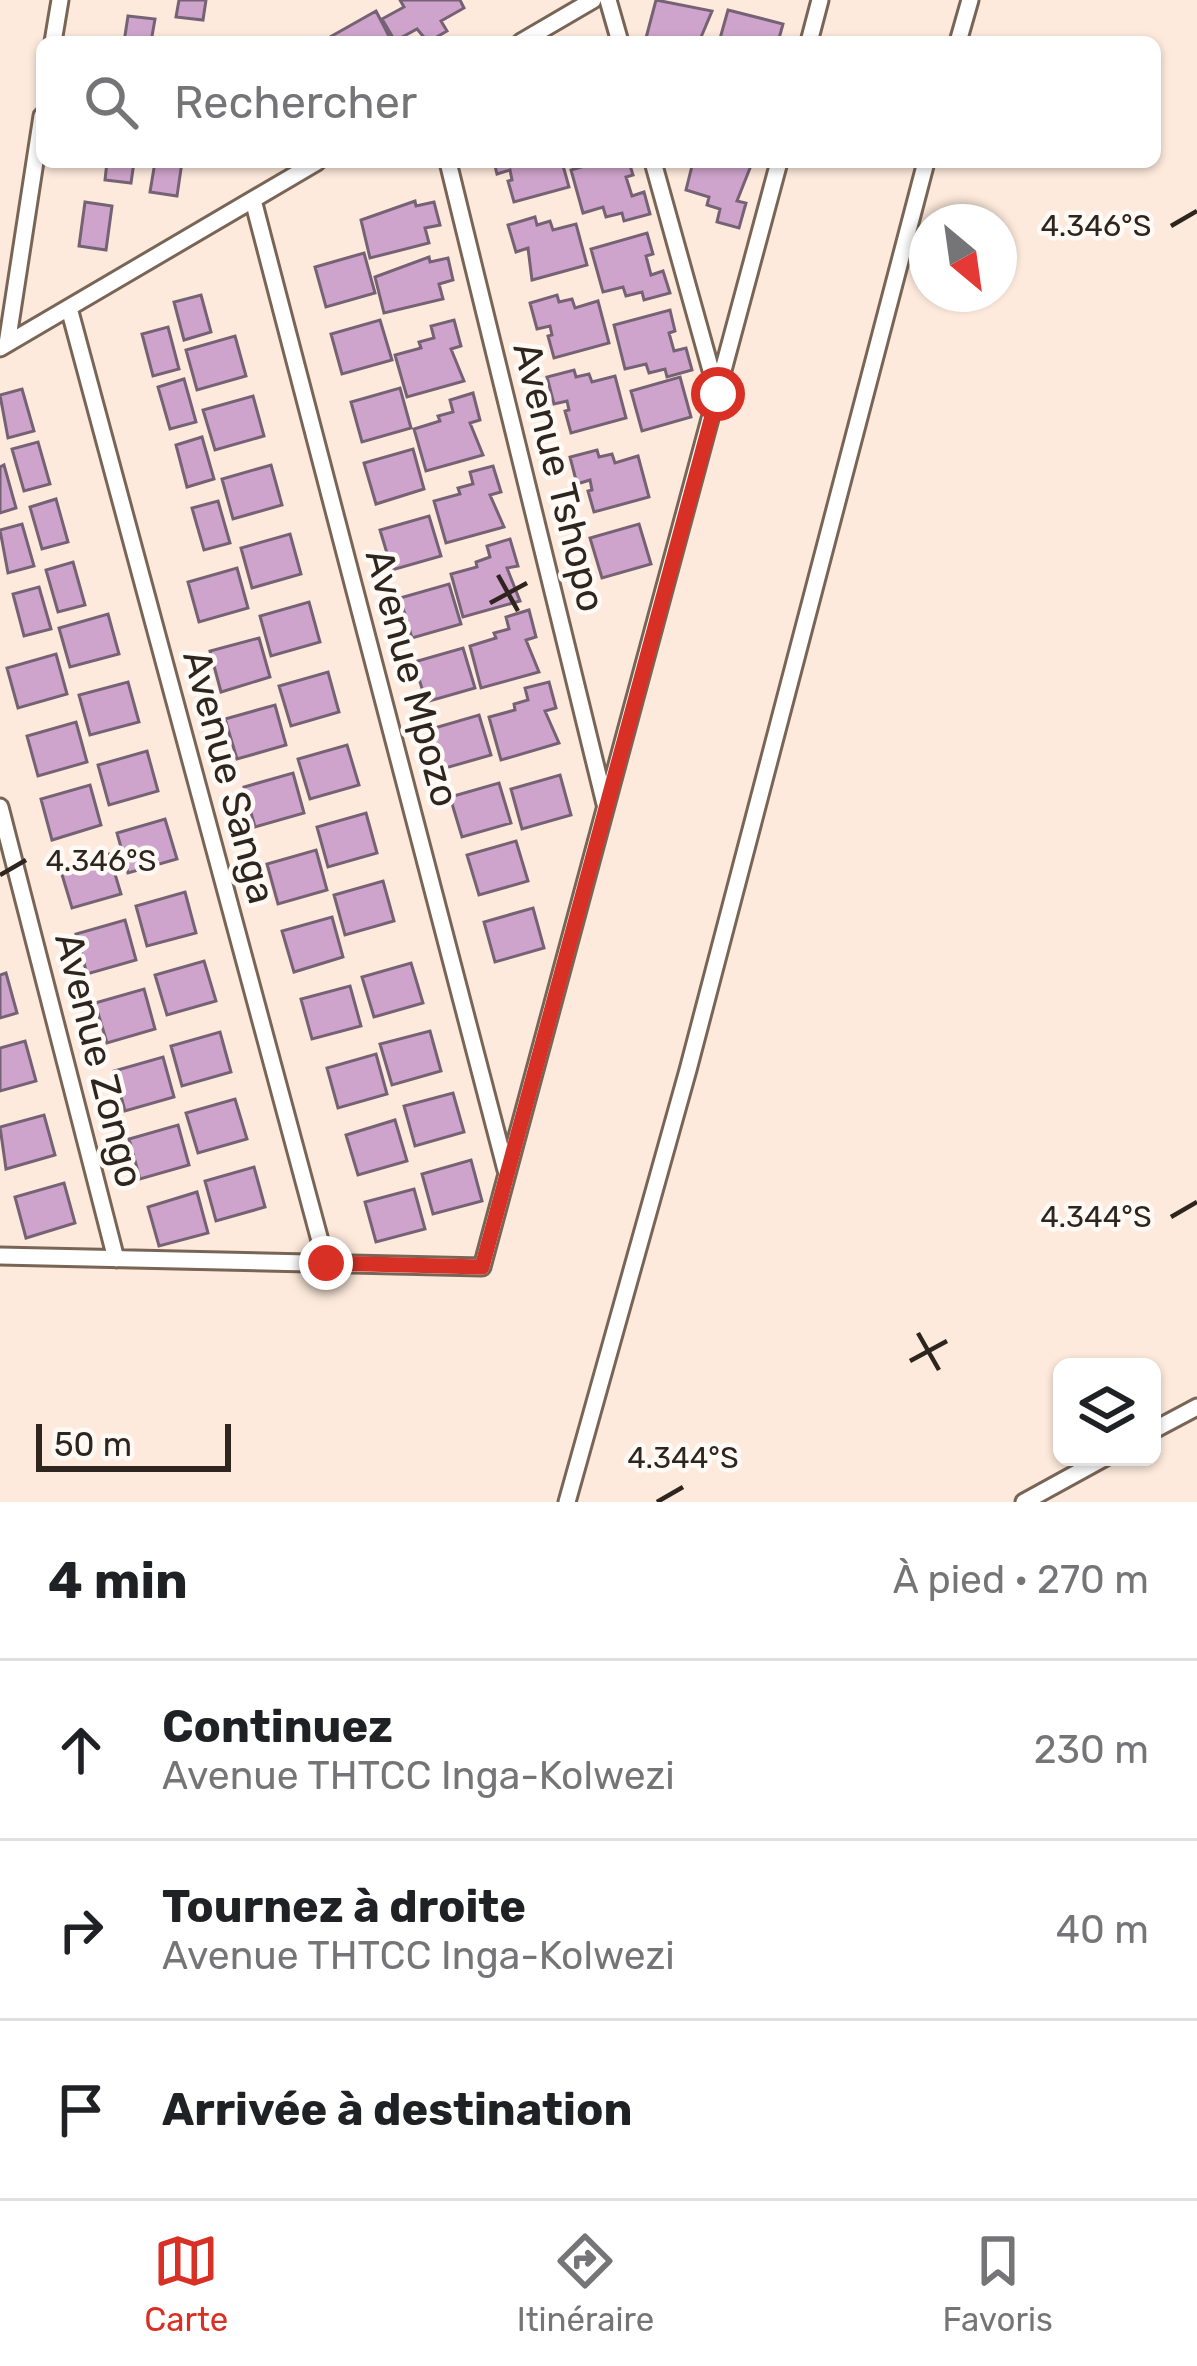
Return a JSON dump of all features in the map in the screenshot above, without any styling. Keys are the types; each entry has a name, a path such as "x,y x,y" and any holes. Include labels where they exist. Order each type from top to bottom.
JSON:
{"lane":[{"path":"54,36 60,0"},
{"path":"531,36 593,0"},
{"path":"608,0 618,36"},
{"path":"811,36 820,0"},
{"path":"960,36 970,0"},
{"path":"4,346 36,152"},
{"path":"4,346 307,168"},
{"name":"Avenue Tshopo","path":"449,168 606,807"},
{"path":"655,168 718,394"},
{"path":"0,1256 482,1267 776,168"},
{"path":"568,1502 688,1070 924,168"},
{"name":"Avenue Mpozo","path":"253,200 507,1172"},
{"name":"Avenue Sanga","path":"69,308 326,1263"},
{"name":"Avenue Zongo","path":"0,807 116,1259"},
{"path":"1161,1426 1197,1407"},
{"path":"1024,1502 1090,1466"}],"building":[{"path":"179,0 206,0 203,20 176,17"},
{"path":"400,0 460,0 464,8 441,21 447,31 438,36 423,36 417,29 392,36 382,19 404,7"},
{"path":"656,0 712,11 702,36 647,36"},
{"path":"728,10 783,24 780,36 721,36"},
{"path":"376,11 389,36 332,36"},
{"path":"128,16 155,19 152,36 125,36"},
{"path":"106,168 133,168 131,183 105,180"},
{"path":"154,168 181,168 177,196 150,192"},
{"path":"496,168 564,168 569,187 514,202 510,170 497,174"},
{"path":"631,168 633,175 626,177 632,196 644,192 650,214 624,221 622,213 606,217 603,207 583,213 571,170"},
{"path":"692,168 750,168 737,201 746,203 739,228 717,222 720,209 707,205 709,197 686,190"},
{"path":"415,201 416,206 434,202 440,225 425,228 429,243 370,258 361,220"},
{"path":"85,202 112,206 106,250 79,246"},
{"path":"535,217 537,225 550,221 553,230 576,224 587,265 532,280 528,248 516,252 508,225"},
{"path":"647,233 653,254 646,256 651,275 663,271 670,293 644,300 642,292 626,296 623,287 603,292 591,249"},
{"path":"364,253 375,293 326,307 315,267"},
{"path":"429,257 430,262 448,258 453,280 439,284 443,299 384,313 375,277"},
{"path":"201,295 211,332 184,340 174,302"},
{"path":"557,295 559,302 572,299 575,308 598,301 609,343 554,358 550,326 537,329 530,303"},
{"path":"670,310 674,351 686,348 692,370 667,377 665,369 649,373 646,364 625,369 614,325"},
{"path":"380,320 392,360 342,374 331,334"},
{"path":"454,320 461,346 451,349 464,381 407,397 395,355 421,348 419,342 434,338 431,326"},
{"path":"168,327 179,369 153,376 142,334"},
{"path":"235,336 246,376 197,390 186,350"},
{"path":"574,370 576,377 589,374 592,382 615,376 626,418 571,433 567,401 554,404 547,377"},
{"path":"680,377 691,417 642,431 631,391"},
{"path":"184,379 196,422 170,429 158,387"},
{"path":"400,388 411,428 362,442 351,402"},
{"path":"22,389 34,431 8,438 0,395"},
{"path":"473,393 480,420 470,423 483,455 426,471 414,429 440,421 438,416 453,412 450,400"},
{"path":"253,396 264,436 215,450 203,410"},
{"path":"202,437 214,479 187,487 176,445"},
{"path":"38,442 50,484 24,491 12,449"},
{"path":"413,449 424,489 376,504 364,463"},
{"path":"597,450 599,457 612,454 615,463 638,456 649,497 594,512 590,480 577,484 570,457"},
{"path":"4,465 16,508 0,513 0,467"},
{"path":"271,465 282,505 233,519 222,479"},
{"path":"493,466 501,492 490,495 504,527 446,543 434,501 460,494 458,488 473,484 470,472"},
{"path":"56,499 68,542 42,549 30,507"},
{"path":"218,501 230,543 204,550 192,508"},
{"path":"429,516 441,556 392,570 380,530"},
{"path":"22,524 34,566 8,573 0,530"},
{"path":"639,524 651,564 602,578 590,538"},
{"path":"290,534 301,574 252,588 241,548"},
{"path":"510,539 518,566 507,568 520,601 463,617 451,574 477,567 476,562 490,557 487,546"},
{"path":"73,562 85,605 58,612 46,570"},
{"path":"237,568 248,608 199,622 188,582"},
{"path":"449,584 461,624 412,638 400,598"},
{"path":"39,587 51,629 24,636 13,594"},
{"path":"309,602 320,642 271,656 260,616"},
{"path":"529,610 536,637 526,640 539,672 481,688 470,646 496,638 494,633 509,629 506,617"},
{"path":"108,614 119,654 70,667 59,628"},
{"path":"259,638 270,677 221,692 210,651"},
{"path":"463,648 475,688 426,702 414,662"},
{"path":"56,654 67,694 18,708 7,668"},
{"path":"328,672 339,712 291,726 279,686"},
{"path":"128,682 139,722 90,735 79,695"},
{"path":"549,682 556,708 545,711 559,743 501,760 489,717 515,710 514,704 528,700 525,688"},
{"path":"275,705 286,745 237,759 225,719"},
{"path":"479,715 491,755 442,769 431,729"},
{"path":"76,722 87,762 38,776 27,736"},
{"path":"347,745 359,785 310,799 298,759"},
{"path":"147,751 158,791 109,805 98,765"},
{"path":"293,773 304,813 255,827 244,787"},
{"path":"560,775 571,815 522,829 511,789"},
{"path":"499,783 511,823 462,837 450,797"},
{"path":"90,785 101,825 52,840 41,799"},
{"path":"366,813 377,853 328,867 317,827"},
{"path":"165,819 177,859 128,873 117,833"},
{"path":"516,841 528,881 479,895 467,855"},
{"path":"316,850 327,890 278,904 267,864"},
{"path":"109,854 121,894 72,908 60,868"},
{"path":"383,881 394,921 345,935 334,895"},
{"path":"185,892 196,933 147,946 136,906"},
{"path":"533,908 544,948 495,962 484,922"},
{"path":"332,917 343,957 294,972 282,931"},
{"path":"125,920 136,960 87,974 76,934"},
{"path":"204,961 216,1001 167,1015 155,975"},
{"path":"411,963 423,1003 374,1017 362,977"},
{"path":"6,973 17,1013 0,1018 0,975"},
{"path":"350,986 361,1026 312,1039 301,999"},
{"path":"144,989 155,1029 107,1043 95,1003"},
{"path":"430,1031 441,1071 392,1085 380,1044"},
{"path":"220,1032 231,1072 182,1086 171,1046"},
{"path":"25,1041 36,1081 0,1091 0,1048"},
{"path":"376,1054 387,1094 338,1108 327,1068"},
{"path":"163,1057 174,1097 125,1111 114,1071"},
{"path":"453,1093 464,1132 415,1146 404,1106"},
{"path":"235,1099 247,1139 198,1153 186,1113"},
{"path":"44,1115 55,1155 6,1169 0,1127"},
{"path":"395,1120 407,1161 358,1175 346,1135"},
{"path":"178,1125 189,1165 140,1179 129,1139"},
{"path":"471,1160 482,1201 433,1214 422,1174"},
{"path":"254,1167 265,1207 216,1221 205,1181"},
{"path":"64,1183 75,1223 26,1238 15,1197"},
{"path":"414,1189 425,1229 376,1242 365,1202"},
{"path":"197,1192 208,1233 159,1246 148,1207"}],"route":[{"path":"326,1263 482,1267 718,394"}]}
